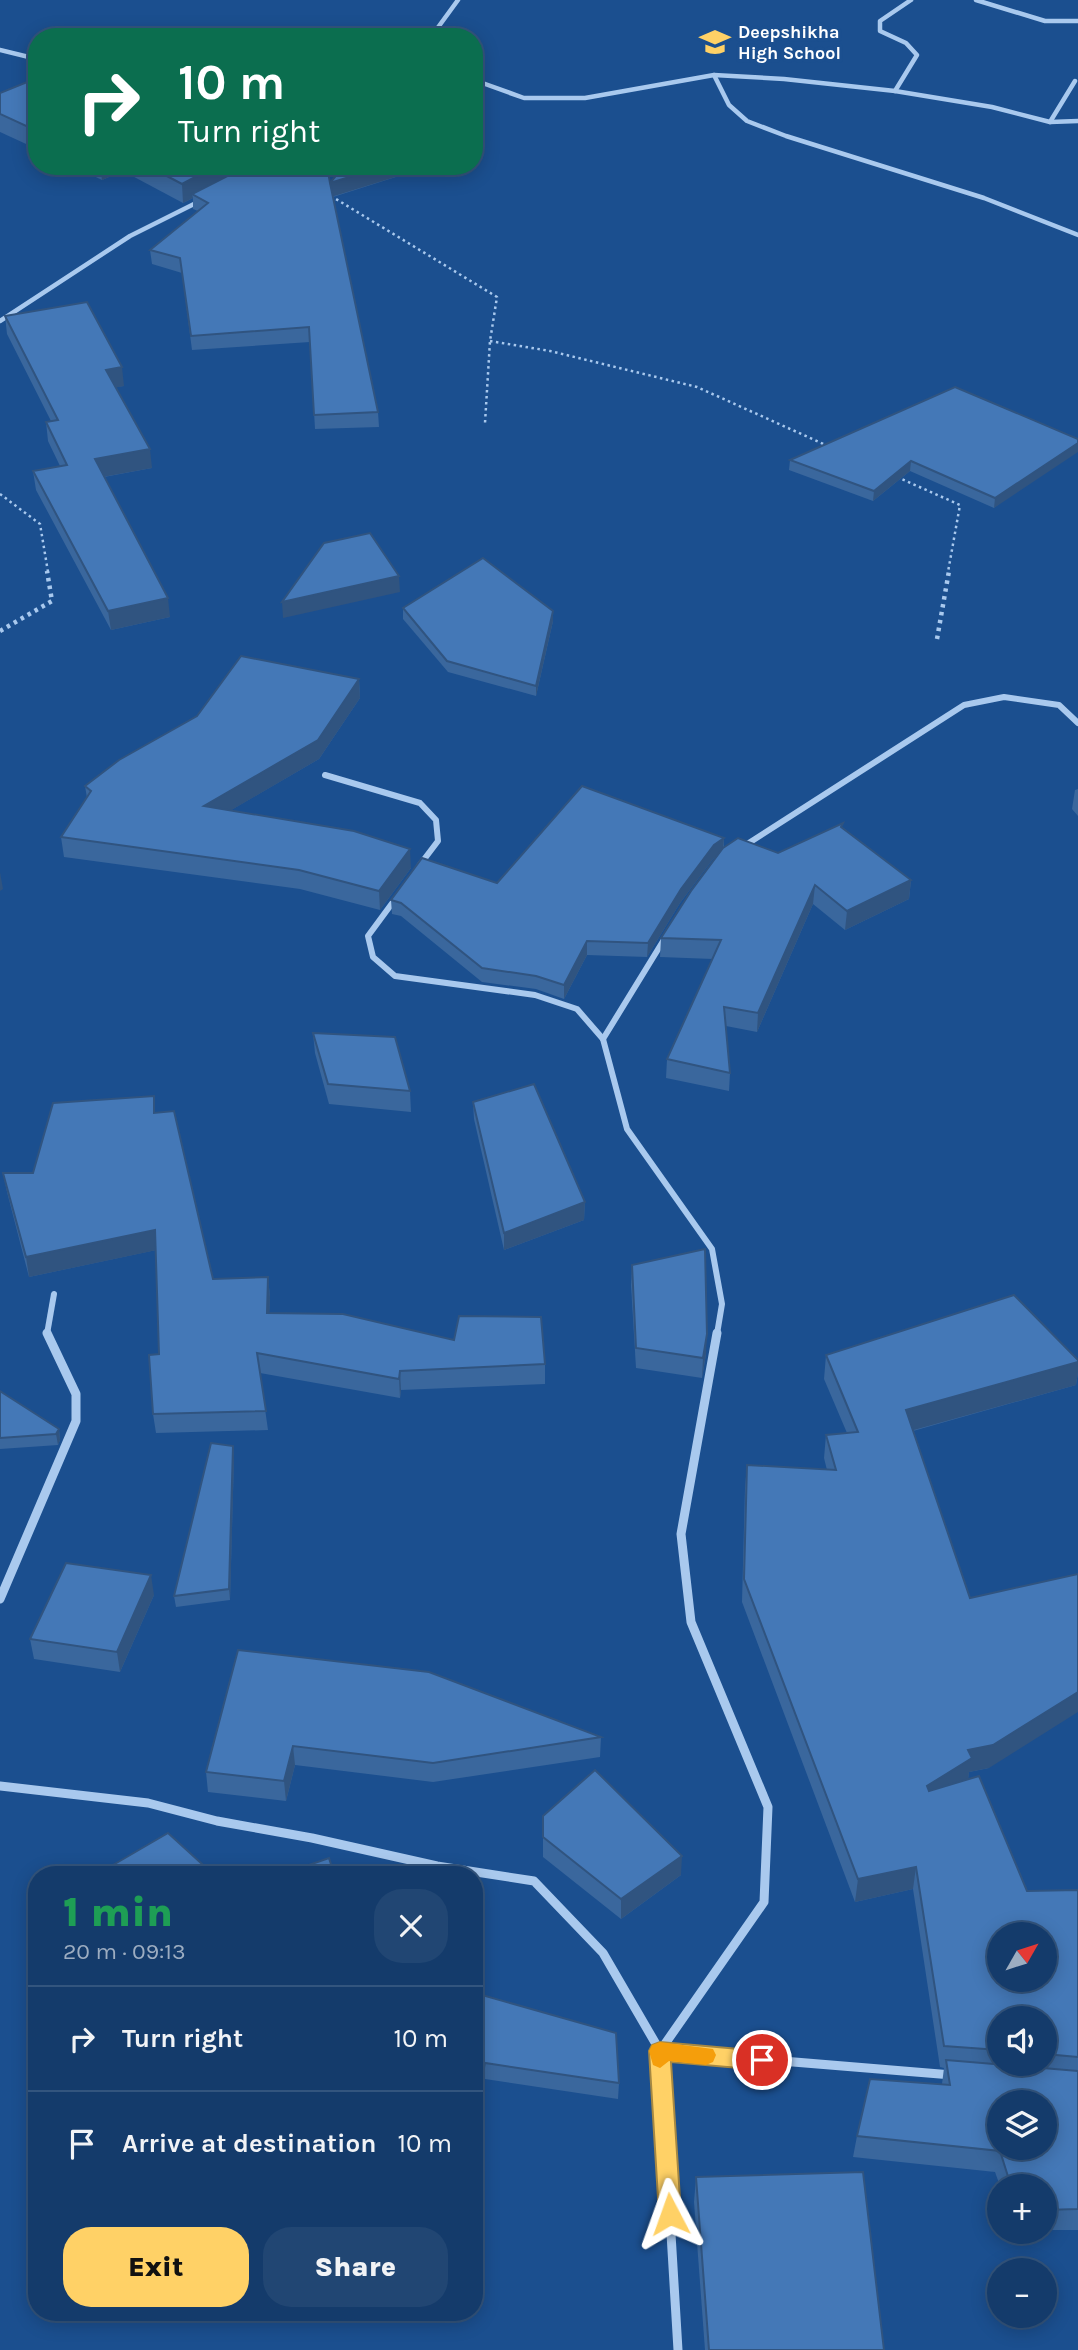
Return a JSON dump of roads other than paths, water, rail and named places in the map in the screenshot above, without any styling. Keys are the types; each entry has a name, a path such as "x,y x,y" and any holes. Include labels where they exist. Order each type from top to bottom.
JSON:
{"street":[{"path":"438,28 458,0"},
{"path":"895,90 917,55 906,43 880,31 880,21 911,0"},
{"path":"976,0 1045,21 1078,21"},
{"path":"0,50 28,57"},
{"path":"714,75 729,105 747,121 786,136 984,198 1078,235"},
{"path":"483,83 524,97 584,98 714,75 784,79 895,90 992,107 1049,121 1078,121"},
{"path":"1049,121 1075,81"},
{"path":"0,321 130,236 204,199"},
{"path":"729,855 964,705 1004,696 1059,705 1078,723"},
{"path":"325,775 420,803 436,820 438,841 415,872"},
{"path":"399,894 368,936 373,957 395,976 535,995 578,1009 603,1039 627,1129 712,1249 722,1304 681,1534 691,1622 768,1807 764,1902 660,2051"},
{"path":"603,1039 671,928"},
{"path":"0,1599 76,1421 76,1394 47,1335 54,1294"},
{"path":"0,1786 148,1803 217,1821 312,1838 437,1866"},
{"path":"483,1873 534,1881 603,1953 660,2051 678,2350"},
{"path":"660,2051 958,2076"}],"place":[{"name":"Deepshikha High School","path":"715,42"}]}
